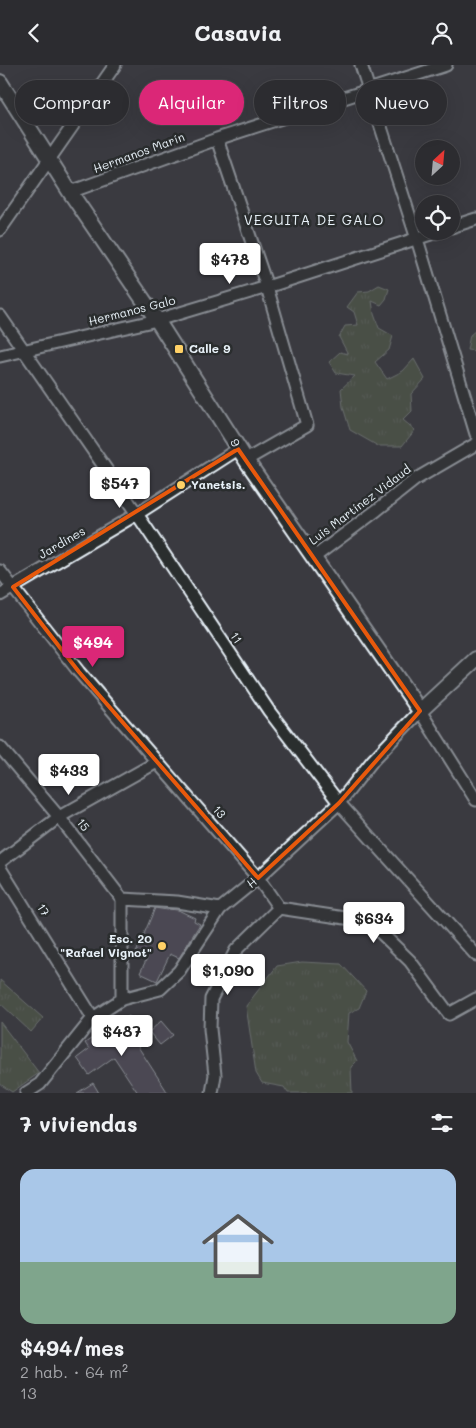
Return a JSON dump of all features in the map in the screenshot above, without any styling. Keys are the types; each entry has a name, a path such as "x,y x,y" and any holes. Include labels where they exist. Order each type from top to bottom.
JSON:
{"street":[{"path":"0,230 115,65"},
{"path":"361,65 366,80"},
{"name":"Hermanos Marín","path":"402,80 446,65"},
{"name":"9","path":"0,82 70,192 158,320 242,455 420,711 476,800"},
{"name":"Hermanos Marín","path":"70,192 217,139 356,95"},
{"path":"381,125 415,233"},
{"path":"217,139 268,287"},
{"path":"460,224 476,219"},
{"name":"Hermanos Galo","path":"0,356 158,320 415,240"},
{"path":"417,240 476,434"},
{"name":"Jardines","path":"0,595 137,514 242,455 307,425 268,287"},
{"name":"11","path":"0,316 137,514 269,711 339,803 476,955"},
{"name":"Luis Martínez Vidaud","path":"314,558 416,479 476,444"},
{"name":"13","path":"0,571 79,671 258,878 279,908"},
{"name":"H","path":"26,1093 40,1084 93,1018 122,999 160,989 179,971 220,909 258,878 339,803 374,760 420,711 476,659"},
{"name":"15","path":"0,747 59,817 122,899"},
{"path":"0,862 59,817 158,762"},
{"name":"17","path":"0,868 93,1018"},
{"path":"122,999 122,899 177,902 220,909"},
{"path":"212,1093 215,1075 210,1029 211,999 236,951 279,908 352,919 378,930 410,961 449,1013 476,999"}],"highlighted area":[{"path":"238,449 420,711 339,803 258,878 79,672 13,587"}],"green space":[{"path":"379,285 389,289 386,299 381,305 372,301 374,314 379,328 393,336 389,350 375,362 387,379 403,371 414,359 425,379 411,394 412,411 403,420 415,430 402,446 378,446 350,430 343,407 341,389 355,376 336,373 329,362 340,352 348,354 339,337 345,326 358,325 354,312 347,307 358,292 369,291"},
{"path":"476,330 476,351 467,350 470,335"},
{"path":"302,962 341,964 366,991 359,1008 349,1013 347,1042 357,1061 351,1067 352,1093 288,1093 284,1087 262,1083 256,1073 246,1006 277,966"},
{"path":"0,980 43,1018 31,1032 0,1003"},
{"path":"0,1022 39,1073 12,1092 0,1084"}],"building":[{"path":"155,908 178,910 195,918 194,921 200,924 179,958 170,954 157,981 140,973 147,958 136,953"},
{"path":"129,1016 141,1033 133,1039 168,1093 138,1093 114,1057 89,1075 77,1058 89,1049 85,1043 107,1028 108,1031"},
{"path":"161,1021 173,1035 160,1045 149,1032"},
{"path":"93,1083 99,1093 77,1093"}],"place":[{"name":"Calle 9","path":"179,349"},
{"name":"Yanetsis.","path":"181,485"},
{"name":"Esc. 20 \"Rafael Vignot\"","path":"162,946"}],"district":[{"name":"VEGUITA DE GALO","path":"314,220"}]}
